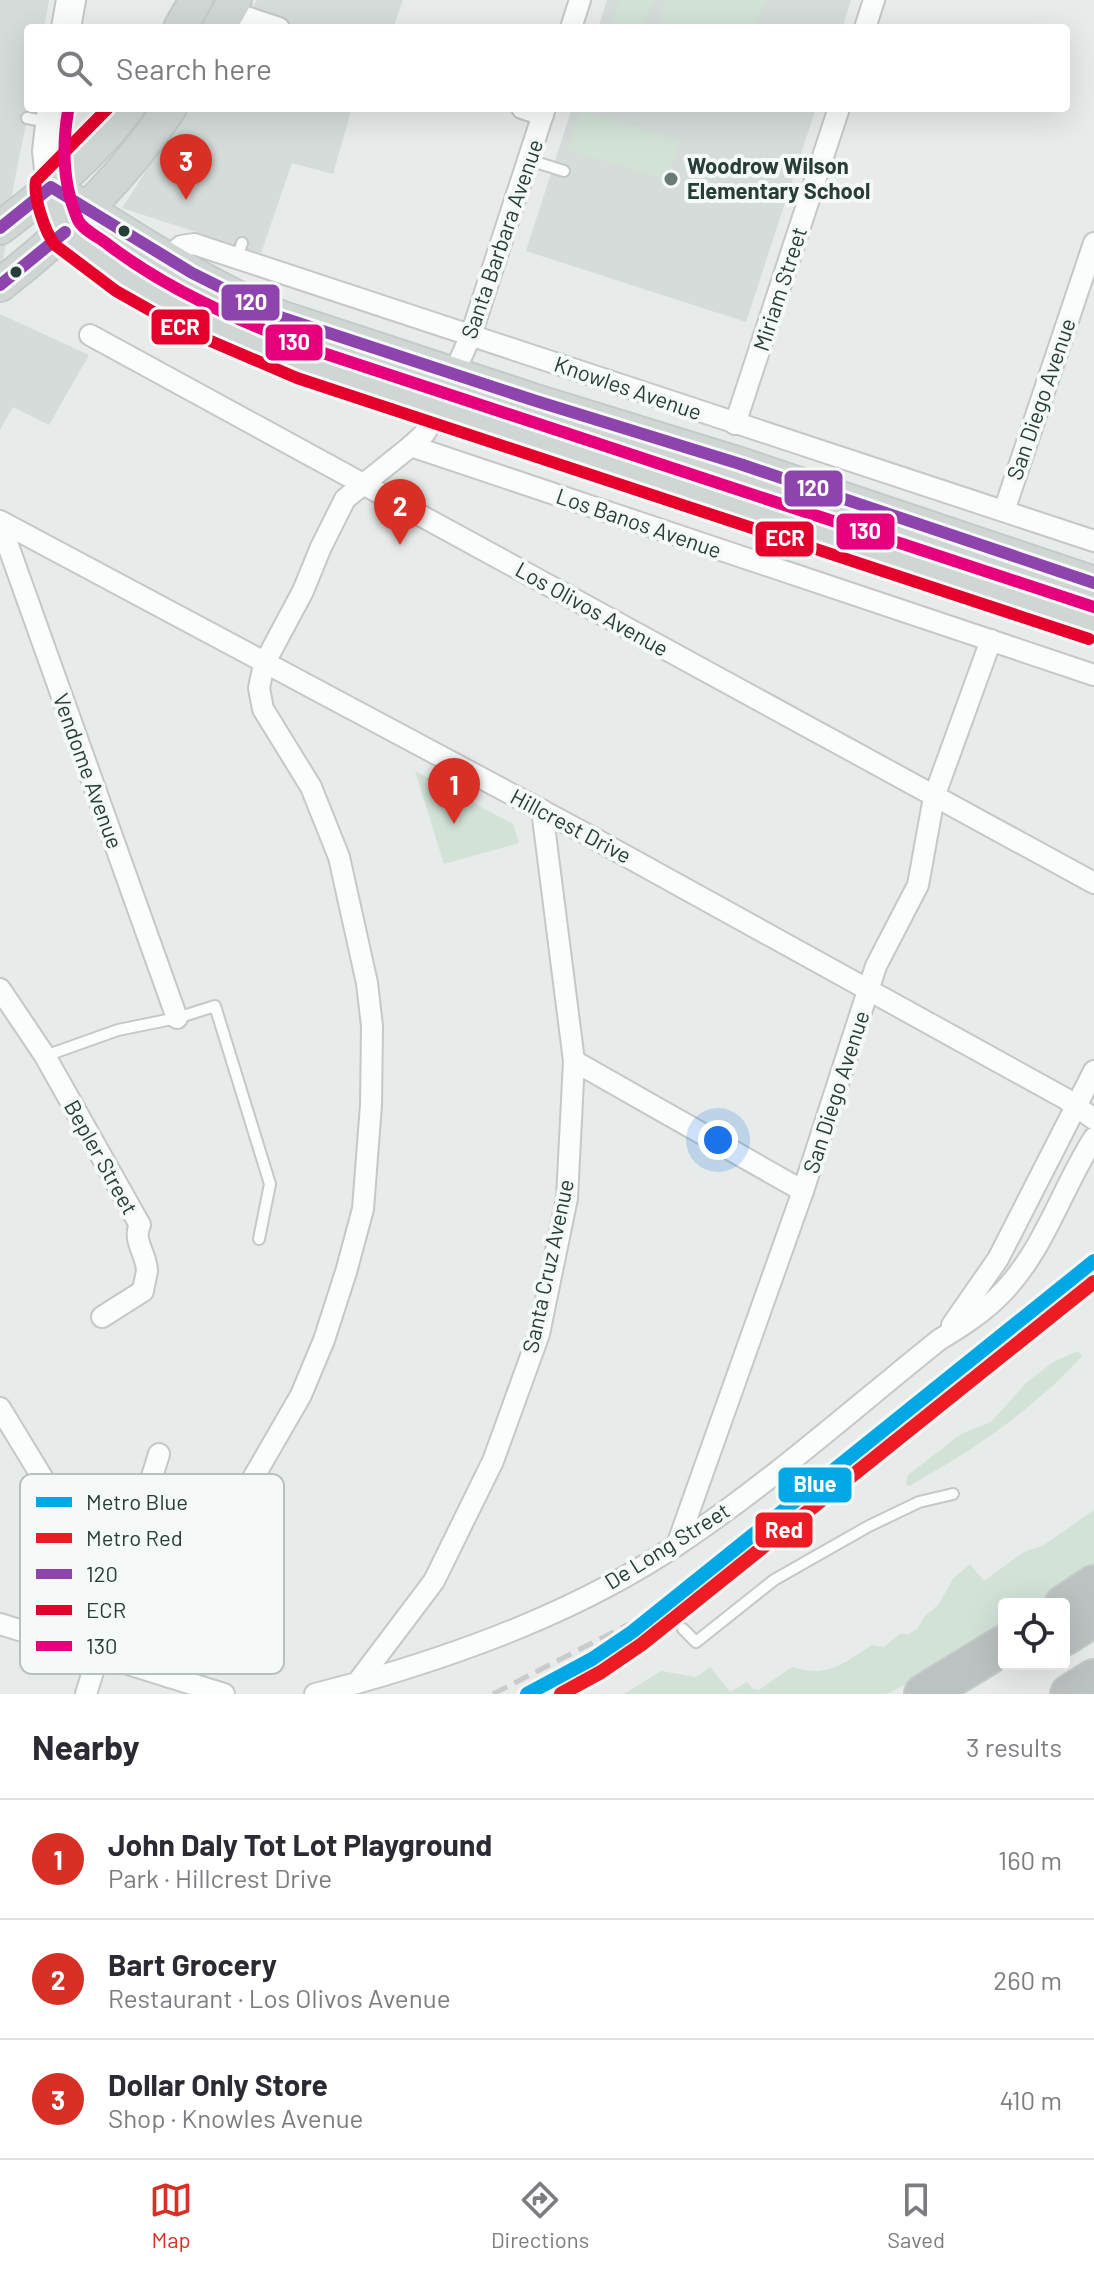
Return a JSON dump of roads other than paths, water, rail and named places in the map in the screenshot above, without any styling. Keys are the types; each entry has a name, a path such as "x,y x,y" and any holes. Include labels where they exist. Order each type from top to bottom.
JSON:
{"highway":[{"path":"1070,1601 1094,1585"},
{"path":"1070,1632 1094,1617"},
{"path":"924,1694 998,1649"},
{"path":"970,1694 1010,1670"},
{"path":"1070,1694 1094,1679"}],"main road":[{"path":"67,24 71,0"},
{"path":"182,24 196,0"},
{"path":"0,228 51,187 112,129 125,112"},
{"path":"0,285 89,210 137,154 167,112"},
{"path":"43,116 51,187 65,232 124,277 228,333 302,363 438,409 1094,624"},
{"path":"51,187 166,260 242,301 280,317 740,464 1094,583"}],"street":[{"path":"572,24 580,0"},
{"path":"866,24 874,0"},
{"path":"227,13 265,24"},
{"name":"Santa Barbara Avenue","path":"255,1474 307,1381 324,1340 363,1209 371,1105 372,1026 367,983 339,857 311,787 263,709 259,688 264,664 303,591 345,499 425,433 438,409 471,335 544,112"},
{"name":"Miriam Street","path":"735,424 838,112"},
{"name":"San Diego Avenue","path":"1004,511 1094,243"},
{"name":"Knowles Avenue","path":"166,260 181,246 194,244 240,250 471,335 1094,541"},
{"name":"Los Olivos Avenue","path":"90,335 1094,883"},
{"name":"Los Banos Avenue","path":"411,446 1094,675"},
{"name":"Hillcrest Drive","path":"0,522 870,988 1076,1105 1094,1119"},
{"name":"Vendome Avenue","path":"0,522 177,1018"},
{"name":"San Diego Avenue","path":"677,1545 803,1191 876,966 918,885 934,797 991,640"},
{"name":"Santa Cruz Avenue","path":"357,1683 434,1581 493,1461 539,1334 567,1198 574,1061 542,810"},
{"name":"Bepler Street","path":"0,989 45,1056 140,1225 138,1239 147,1268 143,1291 102,1317"},
{"path":"574,1061 803,1191"},
{"name":"De Long Street","path":"939,1340 978,1291 998,1259 1094,1071"},
{"name":"De Long Street","path":"357,1683 413,1667 577,1601 677,1545 741,1499 939,1340 986,1308 1019,1274 1045,1232 1094,1138"},
{"path":"0,1408 40,1474"},
{"path":"153,1474 159,1454"},
{"path":"0,1624 20,1630"},
{"path":"86,1694 92,1674"},
{"path":"159,1674 224,1694"},
{"path":"315,1694 357,1683"}],"lane":[{"path":"529,160 564,171"},
{"path":"45,1056 118,1030 177,1018 215,1006 270,1184 259,1239"},
{"path":"683,1629 696,1642 774,1580 869,1526 919,1502 953,1494"}],"railway":[{"path":"493,1694 668,1604"}],"metro line":[{"name":"Blue","path":"527,1694 592,1659 632,1632 1094,1261"},
{"name":"Red","path":"561,1694 642,1644 1094,1282"}],"place":[{"name":"Woodrow Wilson Elementary School","path":"671,179"},
{"name":"Dollar Only Store","path":"186,200"},
{"name":"Bart Grocery","path":"400,545"},
{"name":"John Daly Tot Lot Playground","path":"454,824"}]}
